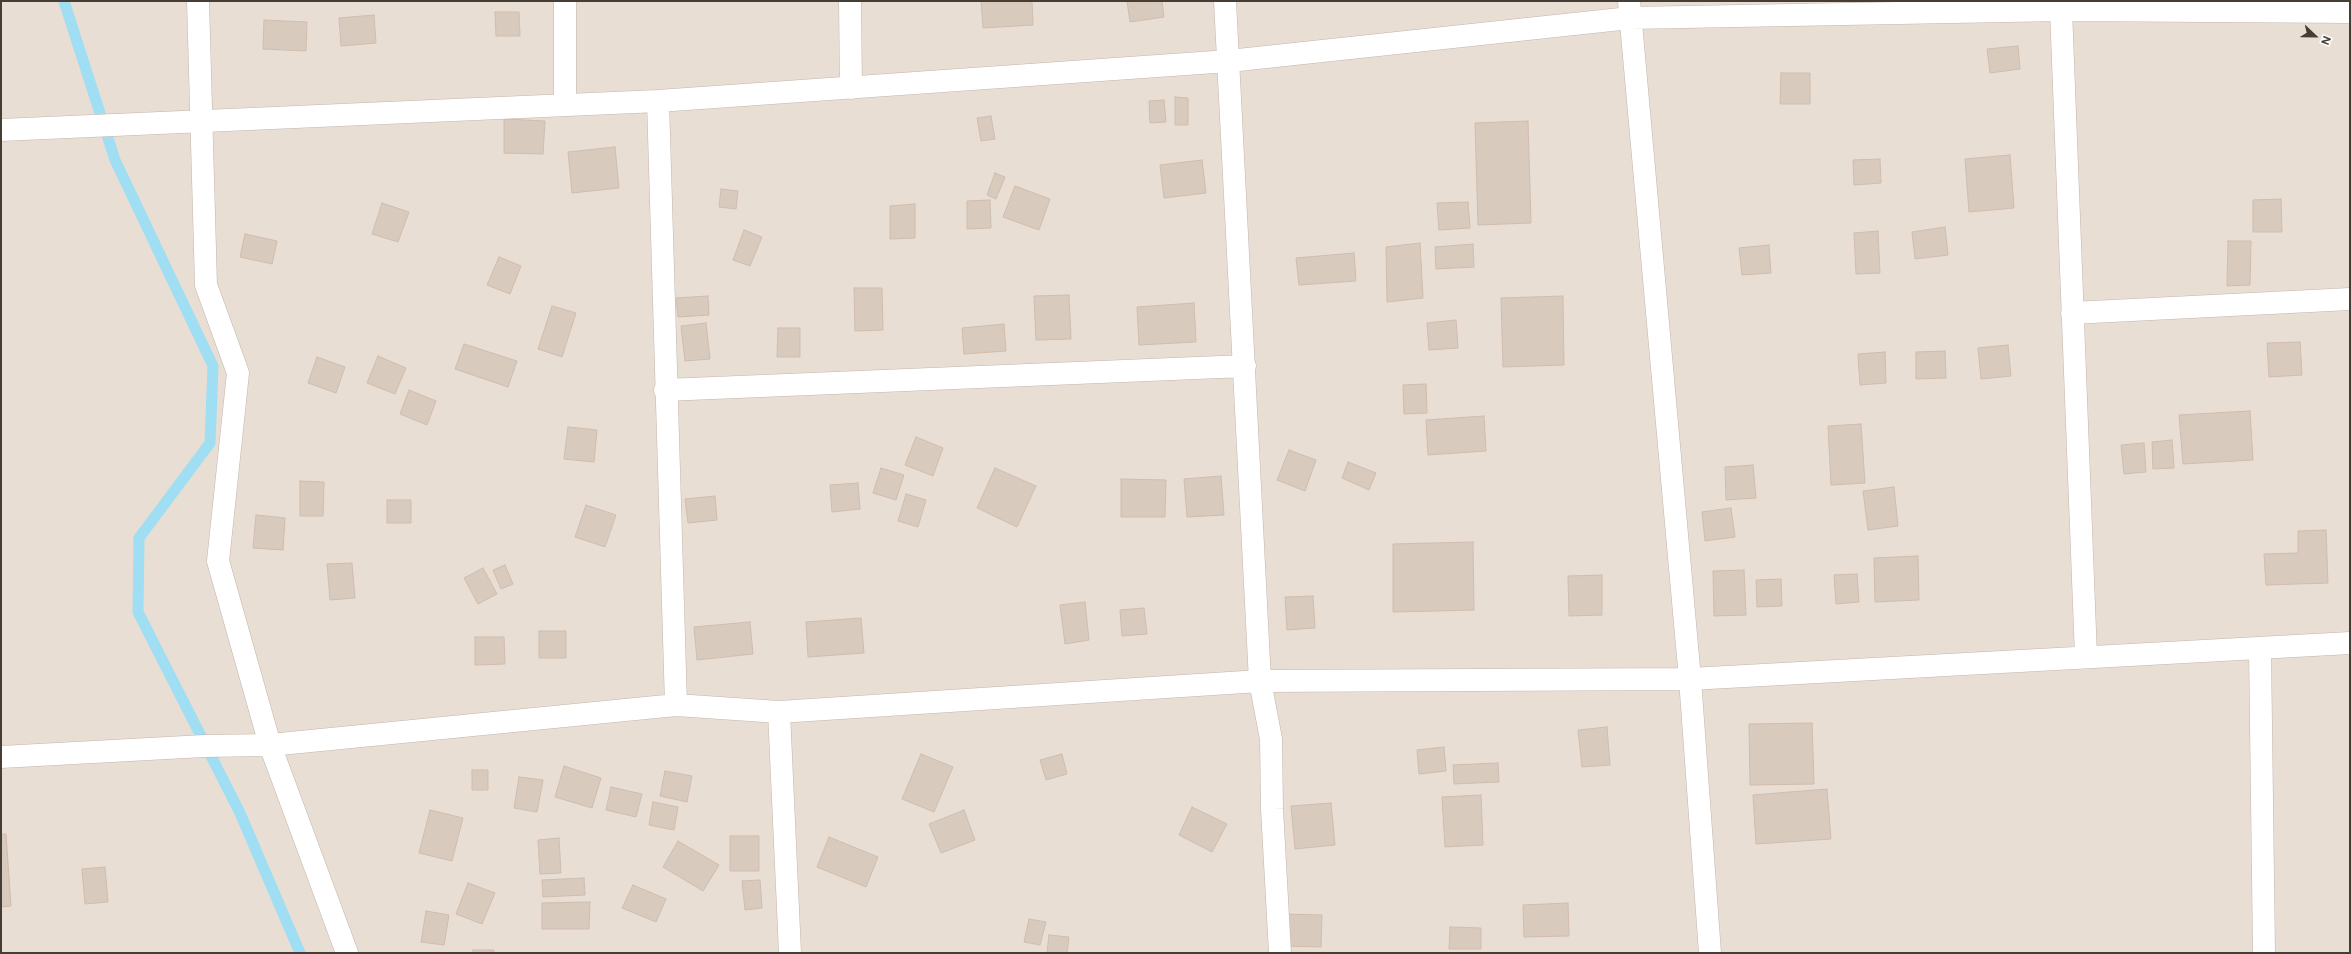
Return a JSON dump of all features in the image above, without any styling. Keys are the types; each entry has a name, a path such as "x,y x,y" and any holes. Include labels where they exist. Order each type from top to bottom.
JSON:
{"street":[{"path":"198,1 203,122 206,286 238,373 218,561 270,745 347,953"},
{"path":"565,1 565,105"},
{"path":"850,1 852,88"},
{"path":"1225,1 1245,366 1260,681 1271,739 1272,809 1280,953"},
{"path":"1,130 658,101 1229,61 1630,10 2350,12"},
{"path":"1630,10 1690,679 1710,953"},
{"path":"2061,10 2086,657"},
{"path":"658,101 665,390 676,705"},
{"path":"2072,313 2350,300"},
{"path":"665,390 1245,366"},
{"path":"1,758 204,746 270,745 676,705 780,712 1260,681 1690,679 2350,643"},
{"path":"2260,648 2264,953"},
{"path":"780,712 790,953"}],"shaded area":[{"path":"1,1 2350,1 2350,953 1,953"}],"building":[{"path":"981,1 1032,1 1033,25 983,28"},
{"path":"1127,1 1162,1 1164,17 1130,22"},
{"path":"495,12 519,12 520,36 496,36"},
{"path":"374,15 376,43 341,46 339,18"},
{"path":"264,20 307,22 306,51 263,49"},
{"path":"2018,46 2020,69 1990,73 1987,49"},
{"path":"1781,73 1810,73 1810,104 1780,104"},
{"path":"1175,97 1188,98 1188,125 1175,125"},
{"path":"1164,100 1166,122 1150,123 1149,101"},
{"path":"991,116 995,139 981,141 977,118"},
{"path":"504,119 545,121 543,154 504,153"},
{"path":"1528,121 1531,223 1478,225 1475,123"},
{"path":"615,147 619,188 572,193 568,152"},
{"path":"2010,155 2014,208 1969,212 1965,159"},
{"path":"1880,159 1881,183 1854,185 1853,160"},
{"path":"1202,160 1206,193 1164,198 1160,165"},
{"path":"995,173 1005,177 996,199 987,195"},
{"path":"1015,186 1050,199 1039,230 1003,217"},
{"path":"721,189 738,191 736,209 719,207"},
{"path":"2281,199 2282,232 2253,232 2253,200"},
{"path":"990,200 991,228 967,229 967,201"},
{"path":"1468,202 1470,228 1439,230 1437,203"},
{"path":"382,203 409,212 398,242 372,234"},
{"path":"915,204 915,238 890,239 890,206"},
{"path":"1945,227 1948,255 1915,259 1912,232"},
{"path":"744,230 762,237 750,266 733,260"},
{"path":"1878,231 1880,273 1856,274 1854,233"},
{"path":"245,234 277,241 272,264 240,257"},
{"path":"2228,241 2251,241 2250,285 2227,286"},
{"path":"1420,243 1423,298 1387,302 1386,247"},
{"path":"1473,244 1474,267 1436,269 1435,247"},
{"path":"1769,245 1771,273 1742,275 1739,248"},
{"path":"1354,253 1356,281 1299,285 1296,258"},
{"path":"499,257 521,266 510,294 487,285"},
{"path":"854,288 882,288 883,330 855,331"},
{"path":"1069,295 1071,339 1036,340 1034,296"},
{"path":"708,296 709,315 678,317 676,298"},
{"path":"1563,296 1564,365 1503,367 1501,298"},
{"path":"1194,303 1196,342 1139,345 1137,307"},
{"path":"552,306 576,313 562,357 538,349"},
{"path":"1456,320 1458,348 1429,350 1427,323"},
{"path":"706,323 710,359 685,361 681,326"},
{"path":"1004,324 1006,351 964,354 962,328"},
{"path":"778,328 800,328 800,357 777,357"},
{"path":"2300,342 2302,375 2269,377 2267,343"},
{"path":"464,344 517,361 508,387 455,369"},
{"path":"2008,345 2011,376 1981,379 1978,348"},
{"path":"1945,351 1946,378 1916,379 1916,352"},
{"path":"1885,352 1886,383 1860,385 1858,354"},
{"path":"378,356 406,368 395,394 367,383"},
{"path":"317,357 345,367 336,393 308,383"},
{"path":"1426,384 1427,413 1404,414 1403,385"},
{"path":"409,390 436,401 427,425 400,414"},
{"path":"2250,411 2253,460 2183,464 2179,415"},
{"path":"1484,416 1486,451 1428,455 1426,420"},
{"path":"1861,424 1865,483 1831,485 1828,426"},
{"path":"568,427 597,430 594,462 564,459"},
{"path":"916,437 943,448 933,476 905,465"},
{"path":"2172,440 2174,468 2153,469 2152,442"},
{"path":"2144,443 2146,472 2124,474 2121,445"},
{"path":"1289,450 1316,460 1305,491 1277,480"},
{"path":"1348,462 1376,473 1369,490 1342,478"},
{"path":"1753,465 1756,498 1726,500 1725,467"},
{"path":"881,468 904,475 896,500 873,493"},
{"path":"995,468 1036,486 1017,527 977,508"},
{"path":"1221,476 1224,515 1187,517 1184,479"},
{"path":"1121,479 1166,480 1165,517 1121,517"},
{"path":"300,481 324,482 323,516 300,516"},
{"path":"858,483 860,509 832,512 830,485"},
{"path":"1894,487 1898,526 1868,530 1863,491"},
{"path":"906,494 926,500 918,527 898,521"},
{"path":"715,496 717,520 688,523 685,499"},
{"path":"387,500 411,500 411,523 387,523"},
{"path":"586,505 616,515 605,547 575,537"},
{"path":"1731,508 1735,537 1705,541 1702,512"},
{"path":"256,515 285,518 283,550 253,548"},
{"path":"2326,530 2328,583 2266,585 2264,554 2298,553 2298,531"},
{"path":"1473,542 1474,610 1393,612 1393,544"},
{"path":"1918,556 1919,600 1875,602 1874,558"},
{"path":"352,563 355,598 330,600 327,564"},
{"path":"505,565 513,584 501,589 493,570"},
{"path":"483,568 497,594 478,604 464,578"},
{"path":"1744,570 1746,615 1714,616 1713,571"},
{"path":"1857,574 1859,602 1836,604 1834,575"},
{"path":"1602,575 1602,615 1569,616 1568,576"},
{"path":"1781,579 1782,606 1757,607 1756,580"},
{"path":"1313,596 1315,628 1287,630 1285,597"},
{"path":"1085,602 1089,640 1065,644 1060,605"},
{"path":"1144,608 1147,634 1122,636 1120,610"},
{"path":"861,618 864,653 808,657 806,622"},
{"path":"750,622 753,654 697,660 694,627"},
{"path":"539,631 566,631 566,658 539,658"},
{"path":"475,637 504,637 505,664 475,665"},
{"path":"1812,723 1814,784 1750,785 1749,724"},
{"path":"1607,727 1610,765 1582,767 1578,730"},
{"path":"1444,747 1446,771 1419,774 1417,750"},
{"path":"921,754 953,767 934,812 902,799"},
{"path":"1062,754 1067,774 1046,780 1040,760"},
{"path":"1498,763 1499,782 1454,784 1453,765"},
{"path":"564,766 601,778 592,808 555,797"},
{"path":"472,770 488,770 488,790 472,790"},
{"path":"665,771 692,776 687,802 660,796"},
{"path":"519,777 543,780 537,812 514,808"},
{"path":"611,787 642,794 636,817 606,810"},
{"path":"1827,789 1831,839 1756,844 1753,795"},
{"path":"1481,795 1483,845 1445,847 1442,797"},
{"path":"653,802 678,807 674,830 649,825"},
{"path":"1331,803 1335,845 1295,849 1291,806"},
{"path":"1192,807 1227,824 1212,852 1179,835"},
{"path":"430,810 463,818 452,861 419,853"},
{"path":"964,810 975,840 941,853 929,824"},
{"path":"1,834 6,834 11,906 1,907"},
{"path":"730,836 759,836 759,871 730,871"},
{"path":"829,837 878,857 866,887 817,867"},
{"path":"559,838 561,873 540,874 538,840"},
{"path":"678,841 719,865 703,891 663,867"},
{"path":"105,867 108,902 85,904 82,869"},
{"path":"584,878 585,895 543,897 542,880"},
{"path":"760,880 762,908 745,910 742,881"},
{"path":"468,883 495,893 482,924 456,914"},
{"path":"633,885 666,899 656,922 622,908"},
{"path":"590,902 589,929 542,929 542,903"},
{"path":"1568,903 1569,936 1524,937 1523,905"},
{"path":"426,911 449,915 444,945 421,942"},
{"path":"1284,914 1322,915 1321,947 1283,946"},
{"path":"1029,919 1046,922 1040,945 1024,942"},
{"path":"1450,927 1481,928 1481,949 1449,949"},
{"path":"1049,935 1069,937 1067,953 1047,953"},
{"path":"473,950 494,950 494,953 473,953"}],"waterway":[{"path":"64,1 115,160 213,366 210,443 139,538 138,612 240,813 300,953"}]}
